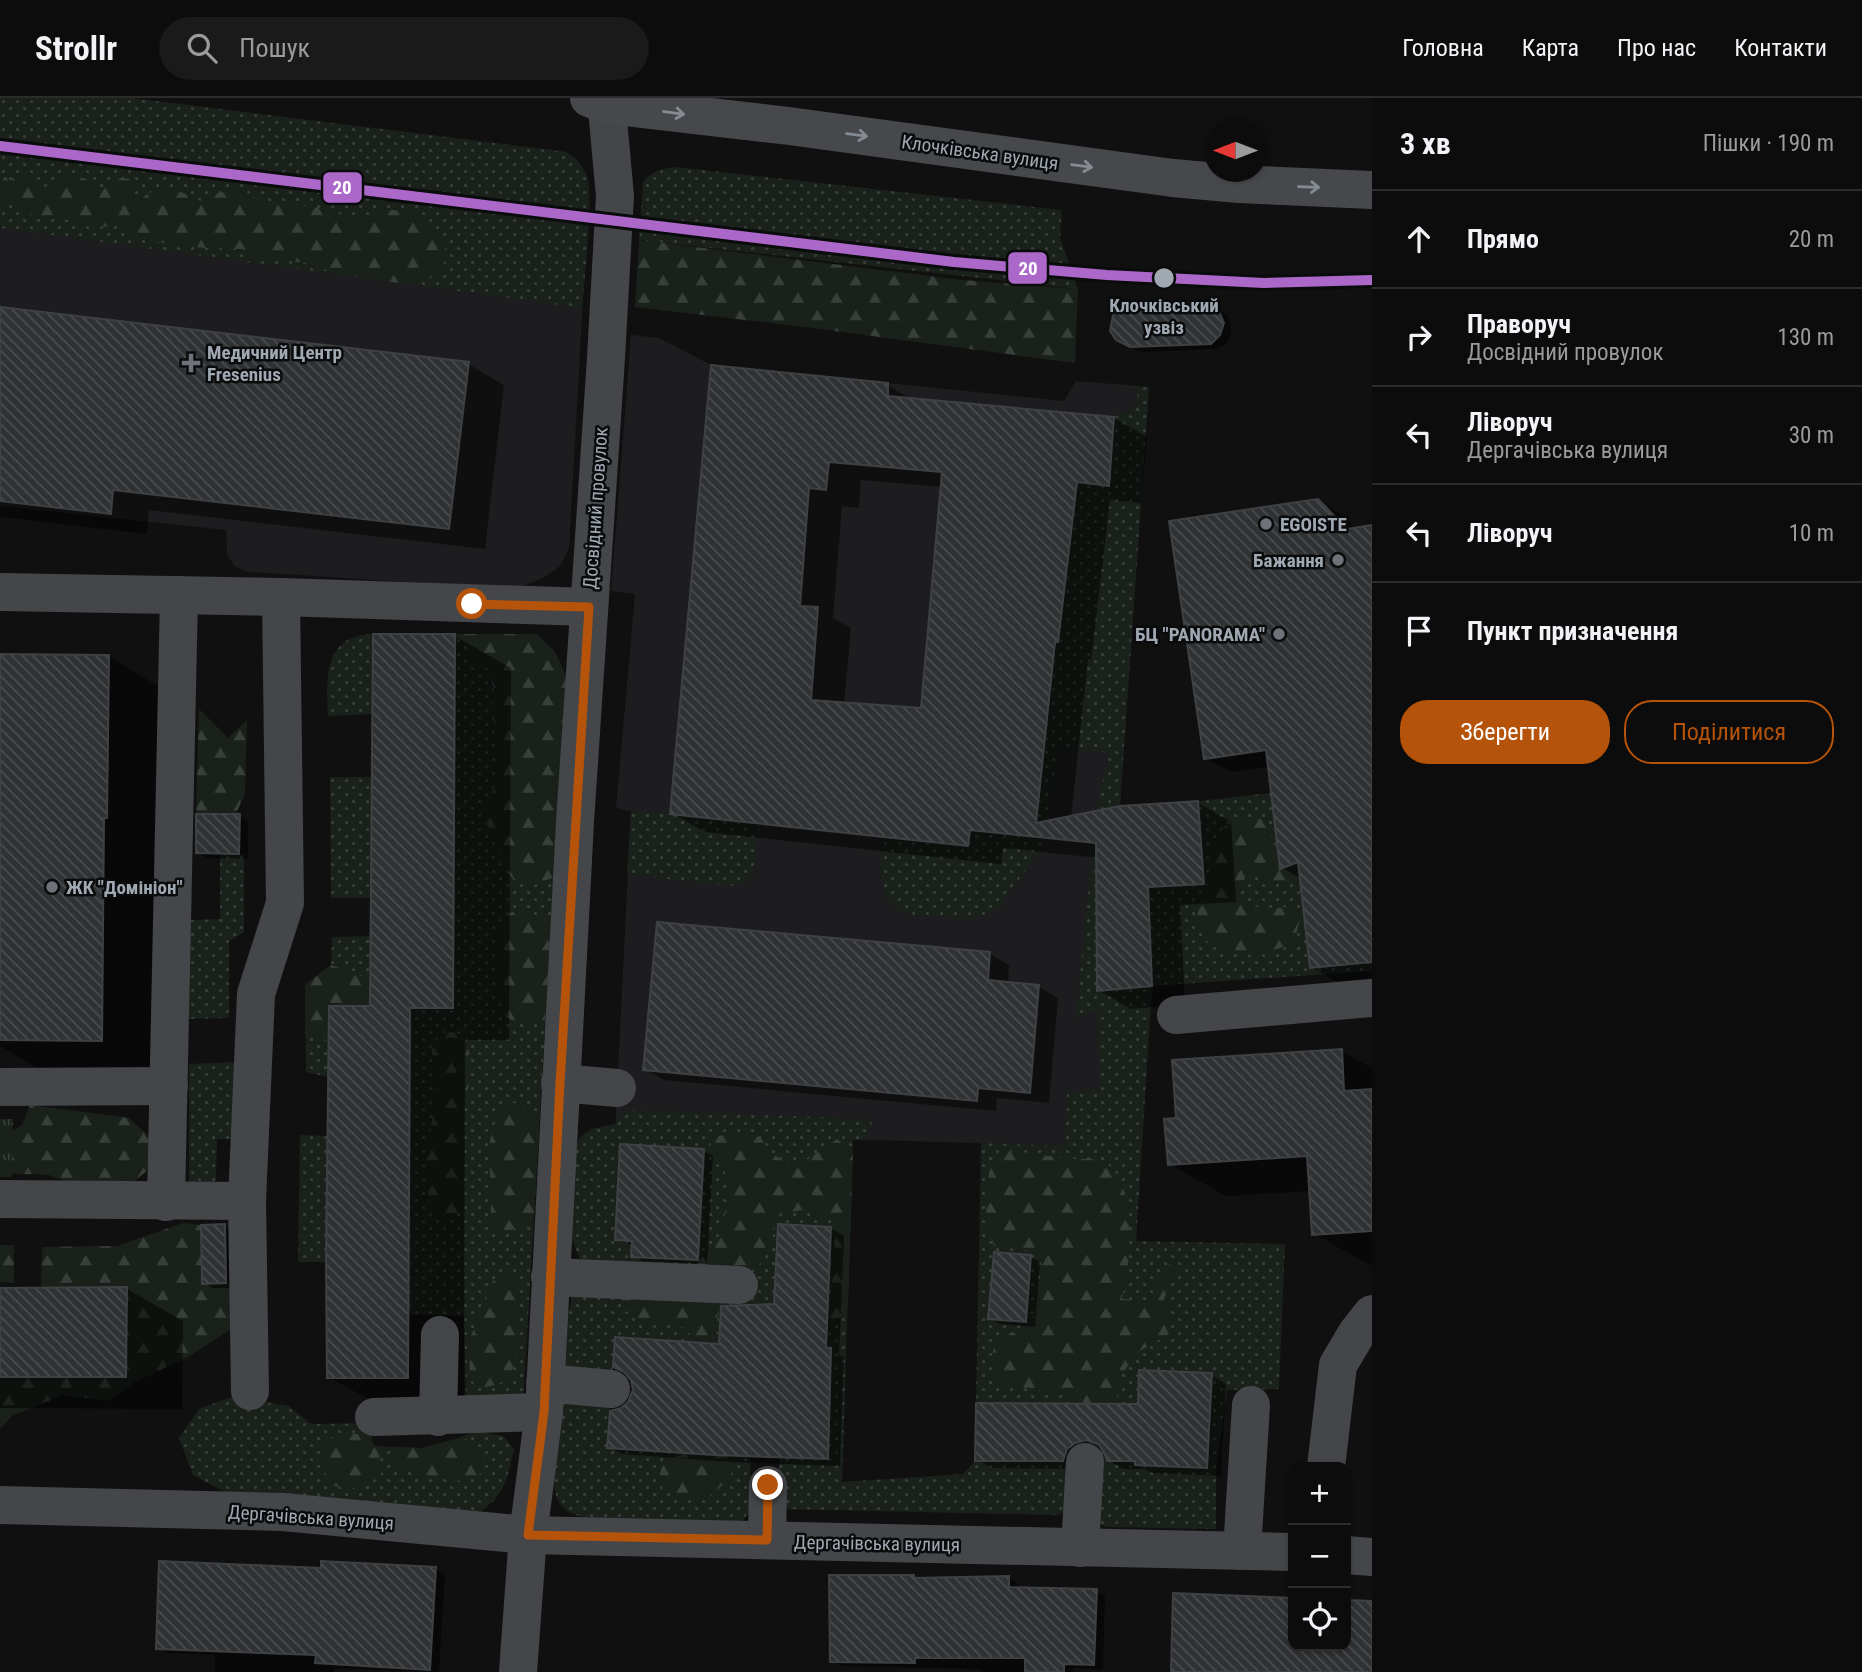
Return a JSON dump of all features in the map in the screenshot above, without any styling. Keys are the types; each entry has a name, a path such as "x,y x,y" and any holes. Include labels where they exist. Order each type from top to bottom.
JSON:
{"main road":[{"name":"Клочківська вулиця","path":"601,100 1173,178 1372,190"}],"street":[{"name":"Досвідний провулок","path":"518,1672 528,1535 544,1398 560,1083 615,197 601,100"},
{"path":"0,593 281,597 589,607"},
{"path":"166,1202 179,595"},
{"path":"250,1391 247,1202 256,994 285,903 281,597"},
{"path":"1177,1015 1372,998"},
{"path":"560,1083 617,1088"},
{"path":"0,1087 169,1086"},
{"path":"0,1199 247,1202"},
{"path":"550,1277 739,1285"},
{"path":"1327,1462 1338,1364 1372,1314"},
{"path":"438,1417 440,1335"},
{"path":"374,1417 438,1417 611,1389"},
{"path":"1242,1551 1251,1405"},
{"path":"1080,1548 1086,1462"},
{"path":"767,1540 768,1485"},
{"name":"Дергачівська вулиця","path":"0,1505 283,1512 528,1535 1288,1552"},
{"path":"1351,1555 1372,1557"}],"shaded area":[{"path":"0,98 131,98 553,150 566,152 576,158 588,178 588,210 569,548 560,566 545,577 523,586 505,588 248,572 234,566 227,554 226,530 0,506"},
{"path":"631,335 659,338 711,365 1064,401 1076,381 1149,387 1100,1089 1067,1092 1066,1146 615,1132 631,811 616,808 635,594 611,591"}],"green space":[{"path":"0,98 131,98 566,152 583,169 589,187 582,308 0,228"},
{"path":"676,167 1062,210 1060,238 1078,289 639,240 643,182 662,169"},
{"path":"23,170 43,187 56,186 63,176 78,175 101,188 120,178 130,179 133,188 127,196 137,203 154,191 168,188 201,201 218,193 239,191 260,201 277,201 330,210 351,219 392,210 410,212 426,218 437,230 445,247 444,265 435,275 412,285 345,275 328,271 316,264 255,257 243,249 156,242 143,239 117,226 94,227 48,215 38,217 14,207 10,201 0,202 0,171 10,182"},
{"path":"639,240 963,280 1078,289 1075,363 635,307"},
{"path":"1117,384 1149,387 1120,806 1096,811 1110,752 1058,749 1044,844 999,908 975,919 919,916 901,911 888,901 880,872 883,838 949,844 952,816 981,831 1031,836 1052,672 1038,640 1058,641 1077,482 1109,485 1114,417 1128,412 1138,404 1137,389"},
{"path":"373,634 373,714 328,716 328,674 336,651 344,642"},
{"path":"455,634 537,634 554,651 566,675 523,1403 466,1404 464,1316 408,1314 410,1008 453,1008"},
{"path":"465,634 537,634 554,651 566,675 554,877 534,885 515,881 508,873 501,857 498,839 485,822 485,806 498,780 494,691 488,669 478,663 468,651"},
{"path":"199,709 228,738 247,720 245,793 236,814 196,814"},
{"path":"330,777 372,777 372,898 331,898"},
{"path":"1271,793 1281,869 1372,835 1302,893 1310,968 1372,962 1372,971 1152,986 1148,887 1203,884 1198,801"},
{"path":"631,810 760,823 753,873 743,884 727,886 627,874"},
{"path":"1096,811 1097,990 1152,986 1136,1241 1285,1244 1279,1389 1227,1390 1216,1469 1216,1529 1107,1527 1068,1509 1058,1515 781,1509 777,1484 780,1458 828,1459 830,1348 783,1347 753,1386 750,1484 757,1503 742,1521 596,1519 575,1515 564,1509 554,1487 553,1472 561,1398 611,1404 608,1448 683,1453 690,1342 615,1337 612,1375 564,1372 568,1316 580,1259 568,1231 573,1157 580,1137 591,1129 615,1124 626,1110 873,1119 867,1140 853,1140 842,1482 963,1474 975,1461 1067,1461 1068,1403 976,1403 981,1143 1065,1146 1067,1092 1100,1089 1097,1010 1076,1017","holes":["704,1149 698,1260 632,1257 632,1241 616,1240"]},
{"path":"1251,819 1261,819 1278,847 1281,868 1319,854 1301,881 1272,881 1257,872 1245,877 1239,892 1244,904 1271,910 1295,907 1300,919 1294,942 1268,952 1241,955 1221,950 1204,939 1197,916 1200,894 1209,883 1214,841 1224,827"},
{"path":"220,854 244,854 244,932 229,942 229,1018 189,1019 189,920 220,919"},
{"path":"519,909 544,919 551,926 545,1021 519,1024 506,1017 497,990 499,927 505,915"},
{"path":"370,936 371,1006 329,1006 329,1077 306,1072 305,985 331,965 332,937"},
{"path":"331,965 370,979 371,1006 329,1006 329,1042 305,1029 305,985"},
{"path":"453,1032 465,1037 469,1052 469,1084 461,1132 461,1164 465,1188 461,1210 450,1220 439,1219 429,1200 426,1164 437,1086 432,1050 441,1033"},
{"path":"237,1062 236,1139 217,1139 216,1182 189,1182 189,1064"},
{"path":"517,1102 535,1116 539,1129 534,1213 527,1223 518,1228 495,1230 491,1222 490,1139 498,1117"},
{"path":"30,1105 129,1118 150,1137 147,1171 129,1185 85,1189 49,1175 0,1173 0,1138 22,1125"},
{"path":"0,1119 13,1119 12,1177 0,1177"},
{"path":"300,1135 329,1136 326,1262 298,1262"},
{"path":"712,1135 760,1137 772,1153 794,1169 837,1139 853,1152 848,1306 823,1341 799,1297 831,1295 835,1252 832,1220 801,1210 778,1214 769,1251 757,1268 731,1280 721,1296 715,1333 725,1338 738,1454 730,1478 710,1496 678,1498 663,1490 659,1477 664,1461 687,1453 691,1424 694,1342 686,1328 636,1319 621,1307 622,1286 697,1264 720,1235 730,1191 724,1168 710,1147"},
{"path":"1014,1151 1070,1159 1097,1159 1113,1168 1125,1194 1130,1236 1122,1299 1152,1301 1155,1282 1173,1259 1177,1268 1164,1299 1170,1313 1169,1334 1138,1352 1119,1378 1115,1418 1100,1446 1074,1437 1070,1395 996,1384 991,1364 995,1340 1031,1326 1042,1266 1037,1252 994,1246 990,1235 986,1211 989,1173 999,1152"},
{"path":"183,1223 201,1225 202,1284 240,1283 236,1326 188,1357 135,1382 108,1401 63,1395 12,1416 0,1429 0,1377 126,1377 127,1287 41,1288 42,1247 117,1246"},
{"path":"0,1245 14,1245 14,1283 0,1282"},
{"path":"500,1275 514,1277 520,1284 514,1363 512,1371 500,1383 477,1388 470,1378 469,1340 491,1283"},
{"path":"234,1396 289,1406 311,1424 373,1423 371,1446 422,1448 449,1442 476,1431 503,1436 514,1449 499,1494 477,1514 257,1500 223,1491 193,1475 179,1438 199,1409"},
{"path":"346,1433 360,1434 369,1439 380,1457 382,1473 359,1488 331,1485 323,1468 322,1457 327,1440"},
{"path":"463,1437 482,1450 486,1460 482,1472 468,1481 410,1472 398,1467 393,1460 394,1447 422,1448"}],"building":[{"path":"1208,303 1217,307 1224,323 1220,335 1211,344 1130,347 1116,340 1110,331 1113,315 1123,306"},
{"path":"0,307 469,362 449,529 113,490 111,514 0,501"},
{"path":"711,365 888,383 888,396 1114,417 1109,486 1077,482 1058,642 1055,642 1036,823 1120,806 1198,801 1204,884 1148,887 1152,986 1097,991 1096,843 970,830 968,846 670,814","holes":["829,462 942,472 921,708 811,700 818,607 800,606 809,488 826,490"]},
{"name":"БЦ \"PANORAMA\"","path":"1318,499 1347,529 1372,525 1372,962 1310,968 1298,862 1280,869 1266,750 1204,759 1169,521"},
{"path":"373,634 455,634 453,1008 410,1008 408,1378 327,1378 329,1006 370,1006"},
{"name":"ЖК \"Домініон\"","path":"0,654 109,655 102,1041 0,1040"},
{"path":"196,814 240,814 239,854 196,853"},
{"path":"657,922 990,952 988,980 1039,985 1030,1093 978,1088 977,1101 643,1070"},
{"path":"1342,1049 1344,1091 1372,1089 1372,1231 1312,1235 1307,1156 1168,1165 1164,1119 1176,1118 1172,1060"},
{"path":"620,1144 704,1149 698,1260 631,1257 632,1241 615,1240"},
{"path":"225,1224 226,1283 202,1284 201,1225"},
{"path":"778,1224 831,1227 826,1348 831,1348 828,1459 607,1448 610,1411 621,1408 628,1402 633,1390 631,1380 624,1372 613,1367 615,1337 719,1344 721,1306 774,1304"},
{"path":"994,1252 1031,1255 1026,1322 988,1319"},
{"path":"127,1287 126,1377 0,1377 0,1288"},
{"path":"1139,1370 1212,1373 1207,1468 1107,1461 1098,1444 1086,1440 1067,1449 1063,1461 975,1461 976,1403 1138,1404"},
{"path":"159,1561 321,1568 321,1561 436,1567 430,1670 315,1663 316,1655 156,1649"},
{"path":"829,1575 914,1575 914,1578 1009,1576 1009,1587 1097,1589 1094,1665 1064,1664 1064,1672 1025,1672 1025,1658 915,1658 915,1663 830,1662"},
{"path":"1173,1593 1288,1598 1288,1651 1351,1651 1351,1600 1372,1601 1372,1672 1171,1672"}],"tram line":[{"name":"20","path":"0,146 954,262 1107,275 1264,283 1372,280"}],"place":[{"name":"Клочківський узвіз","path":"1164,278"},
{"name":"Медичний Центр Fresenius","path":"191,363"},
{"name":"EGOISTE","path":"1266,524"},
{"name":"Бажання","path":"1338,560"},
{"name":"БЦ \"PANORAMA\"","path":"1279,634"},
{"name":"ЖК \"Домініон\"","path":"52,887"}],"route":[{"path":"472,604 589,607 560,1083 544,1412 528,1535 767,1540 768,1485"}]}
